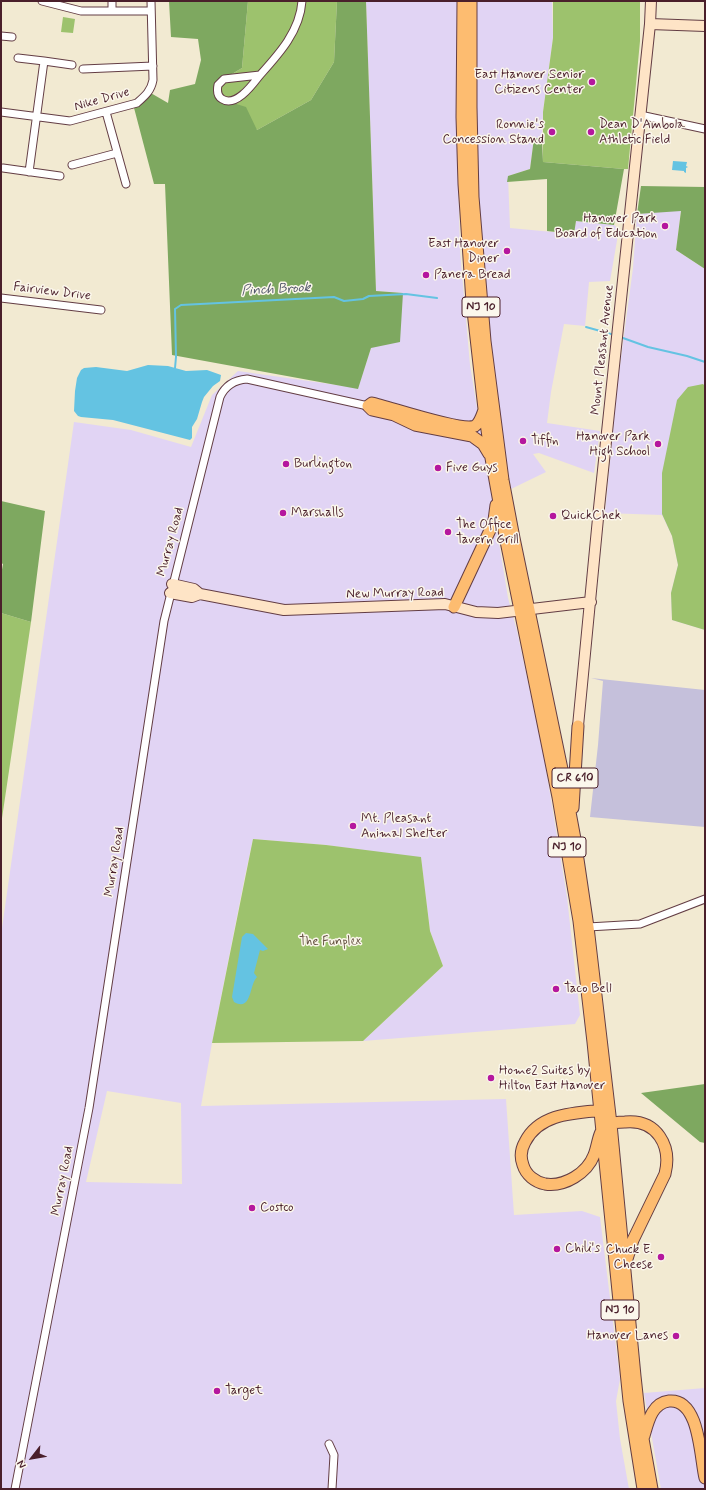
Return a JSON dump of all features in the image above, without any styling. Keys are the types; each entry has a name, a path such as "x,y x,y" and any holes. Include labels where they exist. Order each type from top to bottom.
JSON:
{"main road":[{"name":"NJ 10","path":"463,1 462,109 464,184 472,302 484,409 496,484 553,724 573,829 588,927 604,1110 602,1131 629,1401 643,1489"},
{"name":"NJ 10","path":"471,1 471,146 473,197 480,296 496,428 503,480 541,707 568,850 604,1110 611,1124 635,1376 643,1438 652,1489"},
{"path":"484,409 478,422 471,427 466,427 418,417 394,408 372,403 368,406 372,410 394,415 415,425 472,436 483,444 491,458"},
{"path":"454,607 494,520 496,484"},
{"name":"CR 610","path":"573,829 578,726"},
{"path":"604,1110 562,1115 539,1124 527,1136 523,1144 521,1157 524,1169 534,1180 546,1184 554,1184 570,1180 589,1164 597,1148 602,1131 611,1124 631,1122 646,1125 658,1134 666,1147 668,1164 665,1174 634,1240 625,1265"},
{"path":"643,1438 655,1409 659,1405 668,1401 675,1401 684,1405 688,1409 695,1423 705,1478 703,1484 704,1489"}],"street":[{"path":"42,1 81,11 151,11"},
{"path":"112,1 112,11"},
{"name":"Nike Drive","path":"1,112 70,121 133,105 144,98 152,85 153,66 151,1"},
{"path":"260,75 224,79 218,84 217,89 220,97 227,101 235,100 251,88 292,34 300,16 302,1"},
{"name":"Mount Pleasant Avenue","path":"578,726 650,24 651,1"},
{"path":"650,24 705,26"},
{"path":"1,36 12,37"},
{"path":"18,58 72,65"},
{"path":"29,172 44,61"},
{"path":"83,69 153,66"},
{"path":"106,112 126,184"},
{"path":"640,114 705,129"},
{"path":"72,165 118,152"},
{"path":"3,168 60,176"},
{"name":"Fairview Drive","path":"1,298 101,310"},
{"name":"Murray Road","path":"16,1489 89,1108 163,628 171,589 220,397 227,386 234,382 247,380 368,406"},
{"name":"New Murray Road","path":"171,589 192,597 200,594 284,610 445,604 454,607 492,613 591,602"},
{"path":"588,927 640,924 705,899"},
{"path":"329,1444 334,1455 332,1489"}],"shaded area":[{"path":"366,1 457,1 457,140 460,251 470,365 508,598 517,631 544,757 567,897 580,1015 575,1024 363,1041 443,966 430,931 421,858 326,845 253,839 212,1043 201,1106 506,1099 514,1215 582,1211 600,1217 620,1379 616,1401 620,1439 629,1489 1,1489 1,935 74,422 131,430 191,447 212,395 238,371 358,388 371,348 403,293 376,291","holes":["107,1091 181,1103 182,1184 86,1182"]},
{"path":"476,1 552,1 553,38 543,112 542,138 534,138 530,169 508,176 510,228 574,234 576,221 614,225 619,229 610,281 589,282 585,326 564,324 551,392 547,423 600,431 594,473 539,453 533,454 546,472 511,489 492,360 476,160"},
{"name":"Hanover Park High School","path":"681,210 676,250 705,269 705,630 672,620 671,593 678,565 672,536 662,515 605,513 618,380 633,268 637,214"},
{"path":"591,678 705,690 705,827 590,817 603,681"},
{"path":"705,1388 705,1489 661,1489 644,1393"}],"green space":[{"path":"169,1 248,1 242,68 217,83 217,98 246,107 257,130 311,100 334,62 337,1 366,1 376,291 403,293 400,342 371,348 358,389 172,355 165,184 154,184 133,104 149,92 168,103 170,90 195,84 201,60 198,39 171,37"},
{"path":"248,1 337,1 334,62 311,100 257,130 217,98 217,83 242,68"},
{"path":"553,1 640,1 640,41 628,169 543,162 543,112 553,38"},
{"path":"63,17 75,19 73,33 61,32"},
{"path":"534,138 542,138 543,162 624,169 614,225 576,221 574,234 547,231 547,179 507,182 508,176 530,169"},
{"path":"641,186 705,187 705,269 676,250 681,211 637,214"},
{"path":"703,384 705,386 705,630 672,620 671,593 678,565 672,536 662,514 662,473 677,400 688,387"},
{"path":"1,501 45,511 31,622 1,613 1,575 3,564 1,563"},
{"path":"1,613 31,622 1,825"},
{"name":"The Funplex","path":"253,839 326,845 421,857 430,931 443,966 363,1041 212,1043"},
{"path":"705,1084 705,1143 700,1142 641,1093"}],"water":[{"path":"673,161 687,162 686,166 688,167 686,168 686,173 684,171 672,170"},
{"path":"148,365 168,366 186,371 207,370 221,375 220,381 213,386 204,397 197,419 192,427 192,438 190,440 113,420 81,417 74,411 77,378 81,370 84,368 96,367 127,371"},
{"path":"246,933 253,934 268,949 263,951 260,950 254,973 257,977 254,981 247,1001 240,1004 234,1002 232,997 242,937"}],"waterway":[{"name":"Pinch Brook","path":"175,368 175,309 181,305 334,297 344,301 363,299 369,296 406,294 437,298"},
{"name":"Pinch Brook","path":"586,327 611,334"},
{"name":"Pinch Brook","path":"623,338 648,347 687,356 705,362"}],"place":[{"name":"East Hanover Senior Citizens Center","path":"592,82"},
{"name":"Ronnie's Concession Stand","path":"552,132"},
{"name":"Dean D'Ambola Athletic Field","path":"591,132"},
{"name":"Hanover Park Board of Education","path":"665,226"},
{"name":"East Hanover Diner","path":"507,251"},
{"name":"Panera Bread","path":"426,275"},
{"name":"Tiffin","path":"523,441"},
{"name":"Hanover Park High School","path":"658,444"},
{"name":"Burlington","path":"286,464"},
{"name":"Five Guys","path":"438,468"},
{"name":"Marshalls","path":"283,513"},
{"name":"QuickChek","path":"553,516"},
{"name":"The Office Tavern Grill","path":"448,532"},
{"name":"Mt. Pleasant Animal Shelter","path":"353,826"},
{"name":"Taco Bell","path":"556,989"},
{"name":"Home2 Suites by Hilton East Hanover","path":"491,1078"},
{"name":"Costco","path":"252,1208"},
{"name":"Chili's","path":"557,1249"},
{"name":"Chuck E. Cheese","path":"661,1257"},
{"name":"Hanover Lanes","path":"676,1336"},
{"name":"Target","path":"217,1391"}]}
